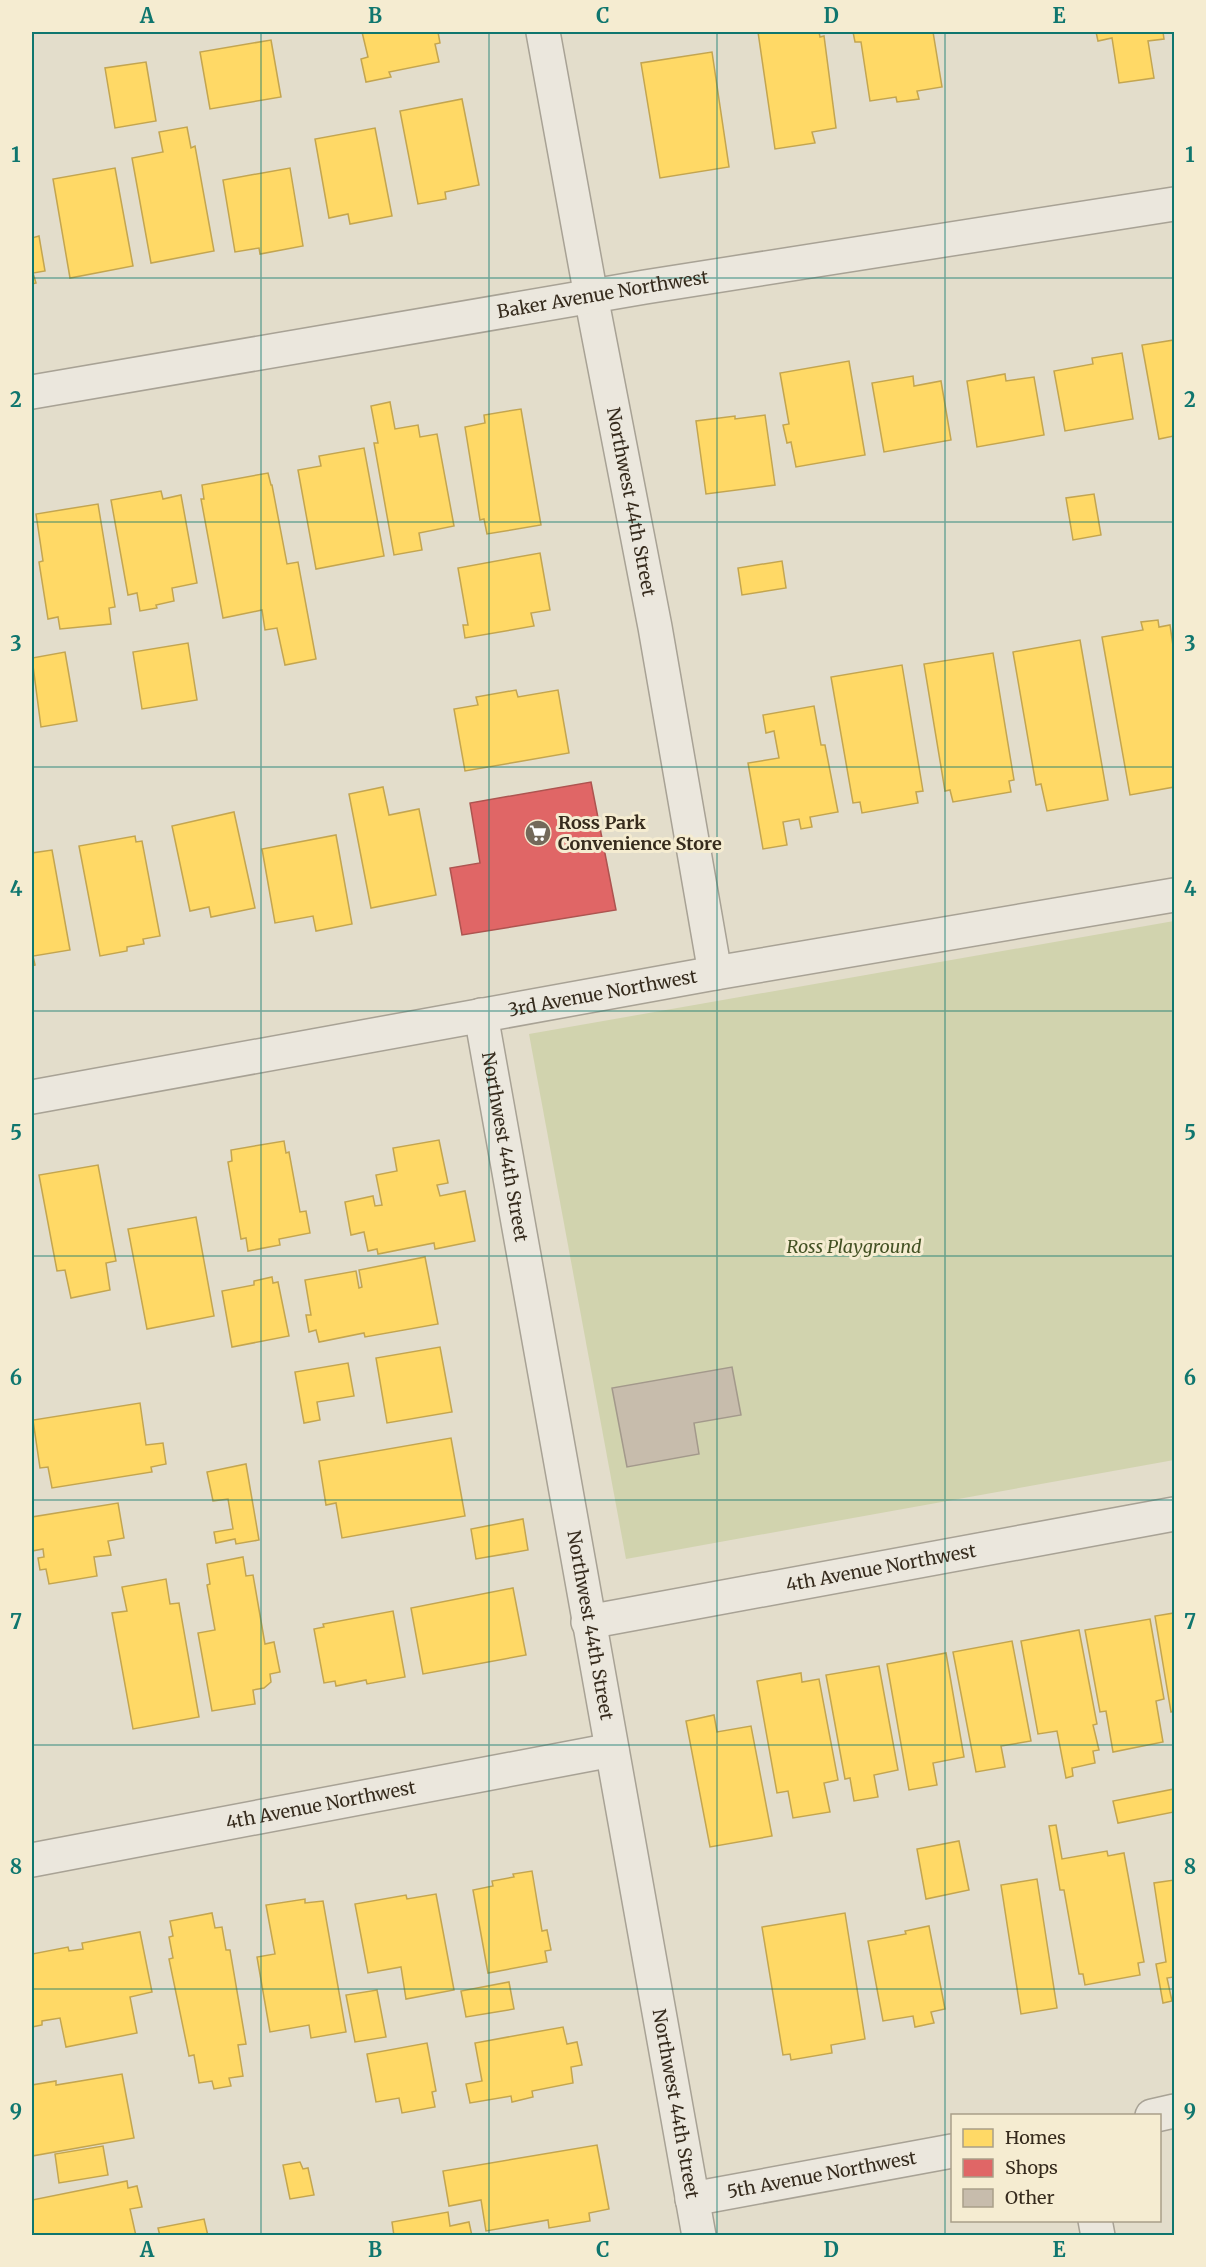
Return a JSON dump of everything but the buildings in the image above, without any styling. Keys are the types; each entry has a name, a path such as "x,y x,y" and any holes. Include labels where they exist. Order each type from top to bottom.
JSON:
{"street":[{"name":"Northwest 44th Street","path":"543,32 655,627 715,973"},
{"name":"Baker Avenue Northwest","path":"32,392 591,296 1174,204"},
{"name":"3rd Avenue Northwest","path":"32,1097 715,973 1174,895"},
{"name":"Northwest 44th Street","path":"481,1015 699,2235"},
{"name":"4th Avenue Northwest","path":"588,1622 1174,1514"},
{"name":"4th Avenue Northwest","path":"32,1860 612,1750"},
{"path":"1158,2114 1174,2111"},
{"name":"5th Avenue Northwest","path":"692,2199 951,2151"}],"green space":[{"name":"Ross Playground","path":"1174,921 1174,1460 626,1559 529,1034"}],"place":[{"name":"Ross Park Convenience Store","path":"538,833"}]}
